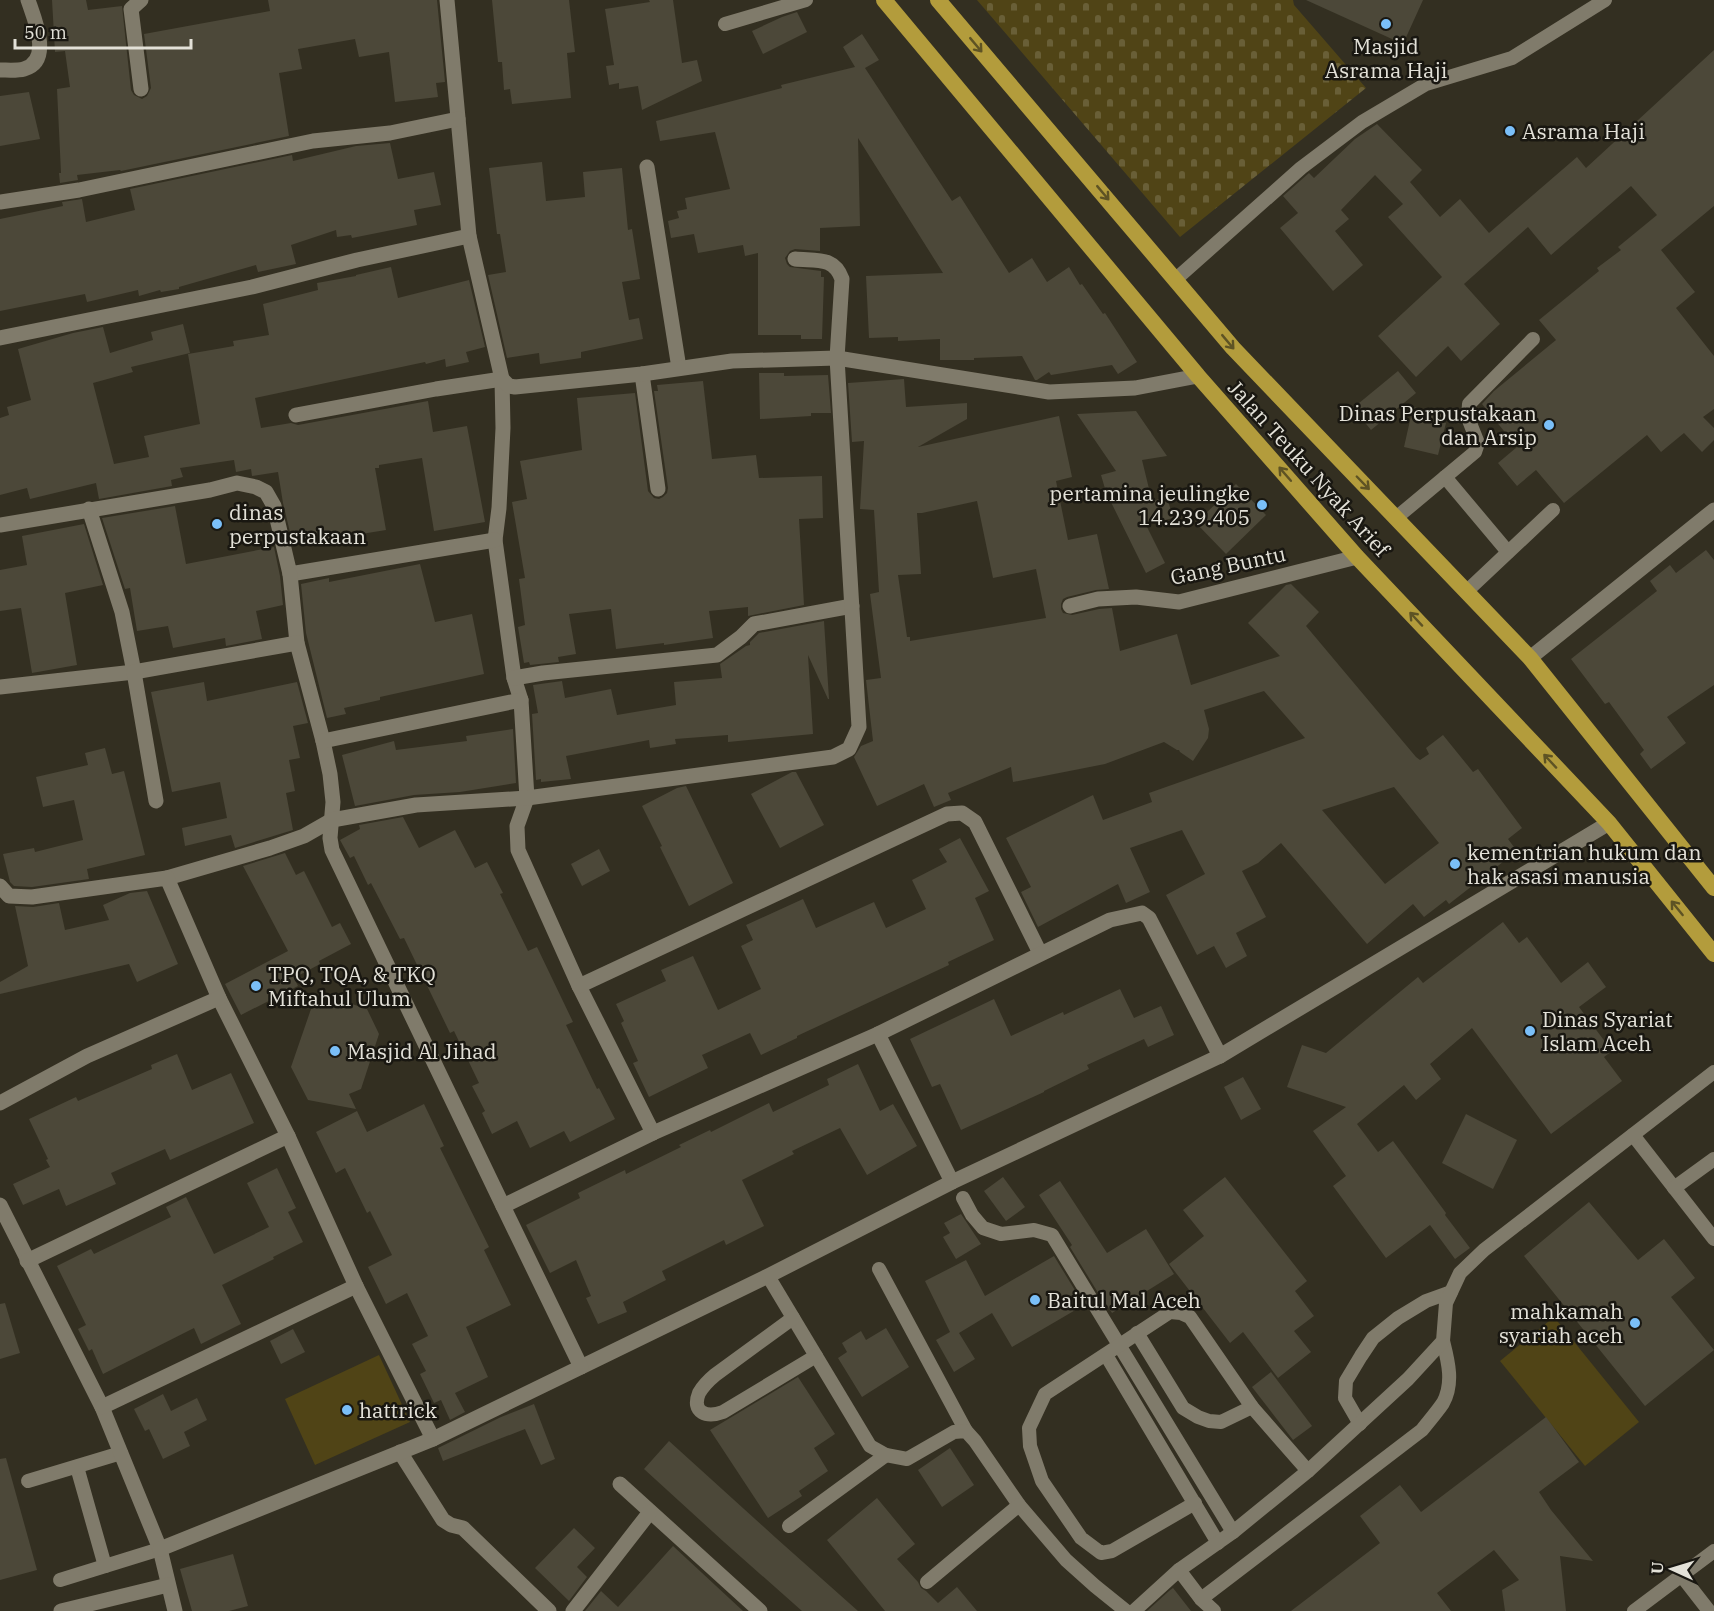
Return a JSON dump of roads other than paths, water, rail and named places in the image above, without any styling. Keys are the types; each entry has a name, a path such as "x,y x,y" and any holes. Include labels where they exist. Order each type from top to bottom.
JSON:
{"highway":[{"name":"Jalan Teuku Nyak Arief","path":"884,0 1198,376 1357,556 1609,823 1714,954"},
{"name":"Jalan Teuku Nyak Arief","path":"938,0 1233,348 1530,658 1714,888"}],"street":[{"path":"0,70 25,69 34,63 39,51 40,34 28,0"},
{"path":"141,0 131,9 141,89"},
{"path":"447,0 469,236 502,379 502,451 495,540 514,678 520,700 527,798 517,826 518,850 579,986 653,1133"},
{"path":"0,202 79,190 313,141 390,133 458,119"},
{"path":"648,167 679,368"},
{"path":"0,338 252,287 357,260 469,236"},
{"path":"0,886 9,896 32,897 167,878 270,848 304,836 332,820 416,806 527,798 833,757 849,749 859,727 837,358 842,279 839,270 830,262 795,259"},
{"path":"502,379 508,386 515,387 642,374 732,361 837,358 1048,392 1134,388 1198,376"},
{"path":"642,374 658,489"},
{"path":"296,415 502,379"},
{"path":"0,525 210,490 237,483 256,487 266,492 274,507 290,574 297,642 323,741 333,802 330,838 332,850 581,1367"},
{"path":"89,509 122,612 156,801"},
{"path":"1530,658 1712,516"},
{"path":"290,574 495,540"},
{"name":"Gang Buntu","path":"1070,606 1098,598 1136,597 1179,602 1357,556"},
{"path":"514,678 543,673 717,656 754,624 852,606"},
{"path":"0,687 134,672 297,642"},
{"path":"323,741 520,700"},
{"path":"579,986 947,814 963,813 975,822 1040,953"},
{"path":"160,1549 433,1439 768,1276 952,1182 1220,1056 1609,823"},
{"path":"167,878 219,998 288,1136 356,1286 433,1439"},
{"path":"503,1206 653,1133 878,1034 1110,920 1142,913 1149,918 1220,1056"},
{"path":"0,1103 87,1056 219,998"},
{"path":"878,1034 952,1182"},
{"path":"27,1261 288,1136"},
{"path":"0,1206 102,1407 160,1549 175,1611"},
{"path":"102,1407 356,1286"},
{"path":"400,1452 442,1520 452,1526 463,1528 549,1611"},
{"path":"620,1484 760,1611"},
{"path":"573,1611 650,1512"},
{"path":"61,1611 168,1585"}],"lane":[{"path":"725,24 806,0"},
{"path":"1176,279 1301,168 1362,122 1426,84 1512,58 1605,0"},
{"path":"1396,518 1475,452 1478,443 1468,418 1469,404 1533,339"},
{"path":"1445,477 1508,552"},
{"path":"1467,591 1553,510"},
{"path":"1201,1599 1422,1430 1444,1401 1450,1379 1443,1341 1446,1302 1460,1273 1484,1251 1714,1072"},
{"path":"1633,1136 1714,1239"},
{"path":"1674,1188 1714,1159"},
{"path":"963,1198 972,1215 983,1228 1001,1234 1034,1230 1052,1235 1233,1532"},
{"path":"879,1269 966,1431 1019,1505 1066,1560 1126,1611"},
{"path":"768,1276 870,1446 886,1455 907,1459 954,1432 966,1431"},
{"path":"1360,1424 1345,1398 1346,1381 1373,1338 1398,1318 1426,1301 1451,1292"},
{"path":"1195,1503 1112,1551 1101,1552 1081,1538 1042,1481 1030,1446 1029,1428 1045,1394 1170,1312 1190,1317 1252,1407 1308,1471"},
{"path":"793,1318 715,1375 698,1394 697,1404 700,1411 704,1415 723,1412 816,1356"},
{"path":"1137,1333 1183,1408 1198,1417 1221,1422 1252,1407"},
{"path":"1141,1608 1179,1570 1233,1532 1308,1471 1408,1380 1443,1341"},
{"path":"1106,1354 1218,1543"},
{"path":"28,1481 121,1453"},
{"path":"789,1526 886,1455"},
{"path":"77,1467 105,1566"},
{"path":"927,1582 1019,1505"},
{"path":"60,1580 160,1549"},
{"path":"1634,1611 1714,1551"},
{"path":"1179,1570 1201,1599 1214,1611"},
{"path":"1681,1575 1709,1611"}],"place":[{"name":"Masjid Asrama Haji","path":"1386,24"},
{"name":"Asrama Haji","path":"1510,131"},
{"name":"Dinas Perpustakaan dan Arsip","path":"1549,425"},
{"name":"pertamina jeulingke 14.239.405","path":"1262,505"},
{"name":"dinas perpustakaan","path":"217,524"},
{"name":"kementrian hukum dan hak asasi manusia","path":"1455,864"},
{"name":"TPQ, TQA, & TKQ Miftahul Ulum","path":"256,986"},
{"name":"Dinas Syariat Islam Aceh","path":"1530,1031"},
{"name":"Masjid Al Jihad","path":"335,1051"},
{"name":"Baitul Mal Aceh","path":"1035,1300"},
{"name":"mahkamah syariah aceh","path":"1635,1323"},
{"name":"hattrick","path":"347,1410"}]}
